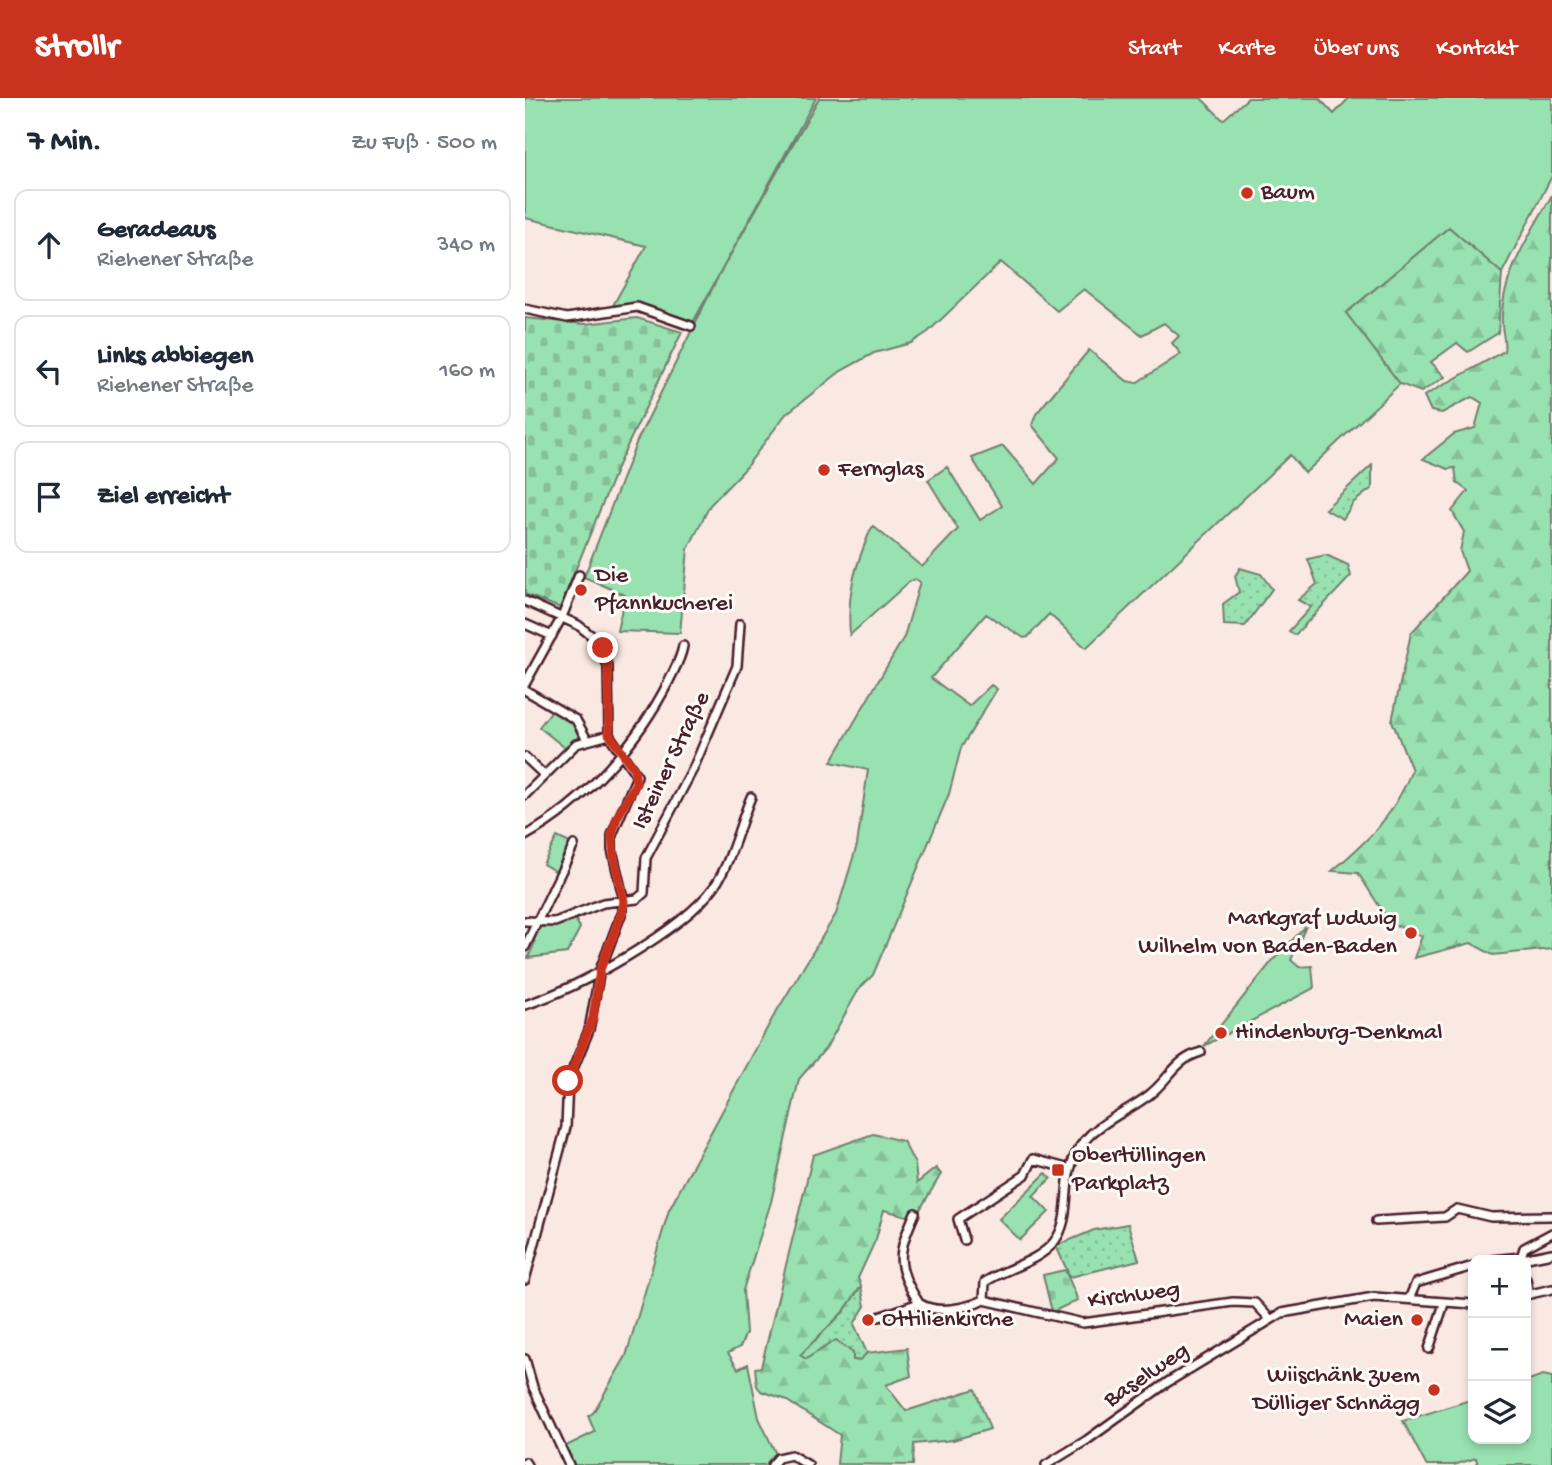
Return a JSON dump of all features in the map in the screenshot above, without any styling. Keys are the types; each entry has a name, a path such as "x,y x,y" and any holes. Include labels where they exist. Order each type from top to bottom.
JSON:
{"street":[{"path":"525,309 566,318 637,307 691,326"},
{"path":"525,684 562,617 579,575"},
{"path":"525,601 589,631 603,648 608,666 609,734 636,776 612,835 614,858 624,901 600,970 593,1018 568,1081 566,1127 525,1280"},
{"path":"525,624 552,636"},
{"name":"Isteiner Straße","path":"624,901 637,899 644,894 643,870 646,858 693,769 737,666 740,624"},
{"path":"525,836 566,808 620,753 655,706 683,646"},
{"path":"525,690 576,720 587,740"},
{"path":"525,795 566,751 587,740 609,734"},
{"path":"525,757 544,775"},
{"path":"525,1005 600,970 658,937 715,886 751,797"},
{"path":"525,947 574,845"},
{"path":"525,921 555,922 603,903 624,901"},
{"path":"984,1300 985,1282 1043,1252 1056,1240 1064,1220 1070,1169 1083,1142 1093,1132 1147,1096 1183,1057 1201,1052"},
{"path":"964,1240 958,1219 1025,1175 1033,1159 1070,1169"},
{"path":"1376,1221 1445,1217 1457,1209 1491,1217 1552,1216"},
{"path":"915,1213 899,1257 901,1270 919,1303"},
{"path":"1523,1255 1524,1248 1552,1233"},
{"path":"1531,1257 1552,1253"},
{"path":"1409,1299 1416,1283 1468,1267"},
{"path":"1531,1293 1552,1289"},
{"name":"Baselweg","path":"1046,1465 1269,1318 1327,1303 1374,1297 1468,1304"},
{"name":"Kirchweg","path":"879,1317 919,1303 934,1309 971,1306 984,1300 1083,1323 1233,1302 1255,1303 1269,1318"},
{"path":"1429,1349 1444,1304"},
{"path":"525,1359 533,1387 569,1465"},
{"path":"772,1465 783,1456 792,1455 809,1465"}],"green space":[{"path":"525,98 816,98 691,326 646,309 611,309 646,246 525,218"},
{"path":"819,98 1201,98 1223,120 1248,98 1319,98 1334,114 1349,98 1552,98 1552,176 1502,273 1449,227 1346,313 1400,384 1305,473 1290,455 1086,648 1049,614 1024,638 986,614 931,678 969,706 991,685 997,689 961,748 949,794 873,975 859,989 826,1048 799,1079 771,1202 743,1290 746,1333 740,1347 728,1353 738,1369 748,1364 759,1418 776,1454 767,1465 574,1465 566,1446 595,1432 588,1416 593,1413 626,1356 669,1210 772,1019 836,914 857,845 868,770 831,762 904,637 920,582 915,579 910,581 850,635 853,582 870,531 873,526 922,567 958,529 928,480 947,467 980,520 1002,506 972,458 1003,446 1036,484 1059,458 1032,425 1036,414 1089,350 1127,381 1136,383 1181,354 1172,343 1179,336 1164,323 1142,335 1084,289 1057,311 1001,262 928,332 911,343 874,353 841,371 786,414 743,471 710,505 688,549 680,633 617,631 625,595 584,577 637,441 719,275"},
{"path":"1552,195 1552,949 1493,955 1471,943 1414,958 1422,936 1390,923 1358,873 1332,871 1379,826 1405,787 1412,770 1392,721 1411,633 1467,571 1460,551 1464,532 1452,511 1468,491 1457,483 1455,468 1448,469 1423,459 1454,434 1475,428 1482,403 1472,397 1442,413 1431,411 1424,396 1504,351 1502,307 1511,273"},
{"path":"1449,227 1502,273 1498,333 1468,352 1457,343 1431,362 1445,377 1421,392 1400,384 1346,313"},
{"path":"525,318 585,324 637,318 682,332 619,463 560,608 525,594"},
{"path":"1372,465 1372,488 1353,503 1343,519 1325,509"},
{"path":"1326,555 1348,565 1351,576 1295,635 1289,631 1311,607 1298,600 1317,584 1308,559"},
{"path":"1240,568 1261,574 1272,589 1245,626 1224,625 1223,604 1239,592 1235,576"},
{"path":"553,709 575,724 578,740 564,747 539,727"},
{"path":"557,837 574,845 560,874 543,864"},
{"path":"573,915 580,928 567,953 528,958 535,942 529,939 536,923"},
{"path":"1306,926 1291,960 1299,967 1312,966 1314,988 1204,1046 1273,960"},
{"path":"873,1134 903,1141 915,1164 917,1183 936,1168 941,1174 915,1218 884,1210 876,1239 858,1278 861,1286 844,1311 800,1355 806,1359 836,1340 853,1353 853,1360 859,1361 867,1353 907,1348 911,1376 886,1385 906,1411 975,1389 990,1429 953,1440 914,1444 913,1465 837,1464 840,1435 784,1399 761,1391 757,1386 755,1368 761,1367 813,1155"},
{"path":"1046,1173 1051,1178 1033,1196 1049,1212 1020,1240 999,1219"},
{"path":"1128,1224 1139,1260 1070,1277 1056,1246 1094,1230"},
{"path":"1065,1270 1078,1300 1052,1312 1043,1275"},
{"path":"861,1286 865,1306 854,1324 867,1353 860,1361 853,1360 853,1353 840,1348 806,1359 800,1355 844,1311"},
{"path":"1543,1375 1552,1377 1552,1465 1478,1465 1476,1458 1454,1465 1426,1465 1403,1421 1468,1401 1468,1444 1531,1444 1531,1379"}],"place":[{"name":"Baum","path":"1247,193"},
{"name":"Fernglas","path":"824,470"},
{"name":"Die Pfannkucherei","path":"581,590"},
{"name":"Markgraf Ludwig Wilhelm von Baden-Baden","path":"1411,933"},
{"name":"Hindenburg-Denkmal","path":"1221,1033"},
{"name":"Obertüllingen Parkplatz","path":"1058,1170"},
{"name":"Ottilienkirche","path":"868,1320"},
{"name":"Maien","path":"1417,1320"},
{"name":"Wiischänk zuem Dülliger Schnägg","path":"1434,1390"}],"route":[{"path":"568,1081 593,1018 600,970 622,912 624,901 614,858 612,835 617,818 636,783 634,769 614,745 609,734 608,666 603,648"}]}
